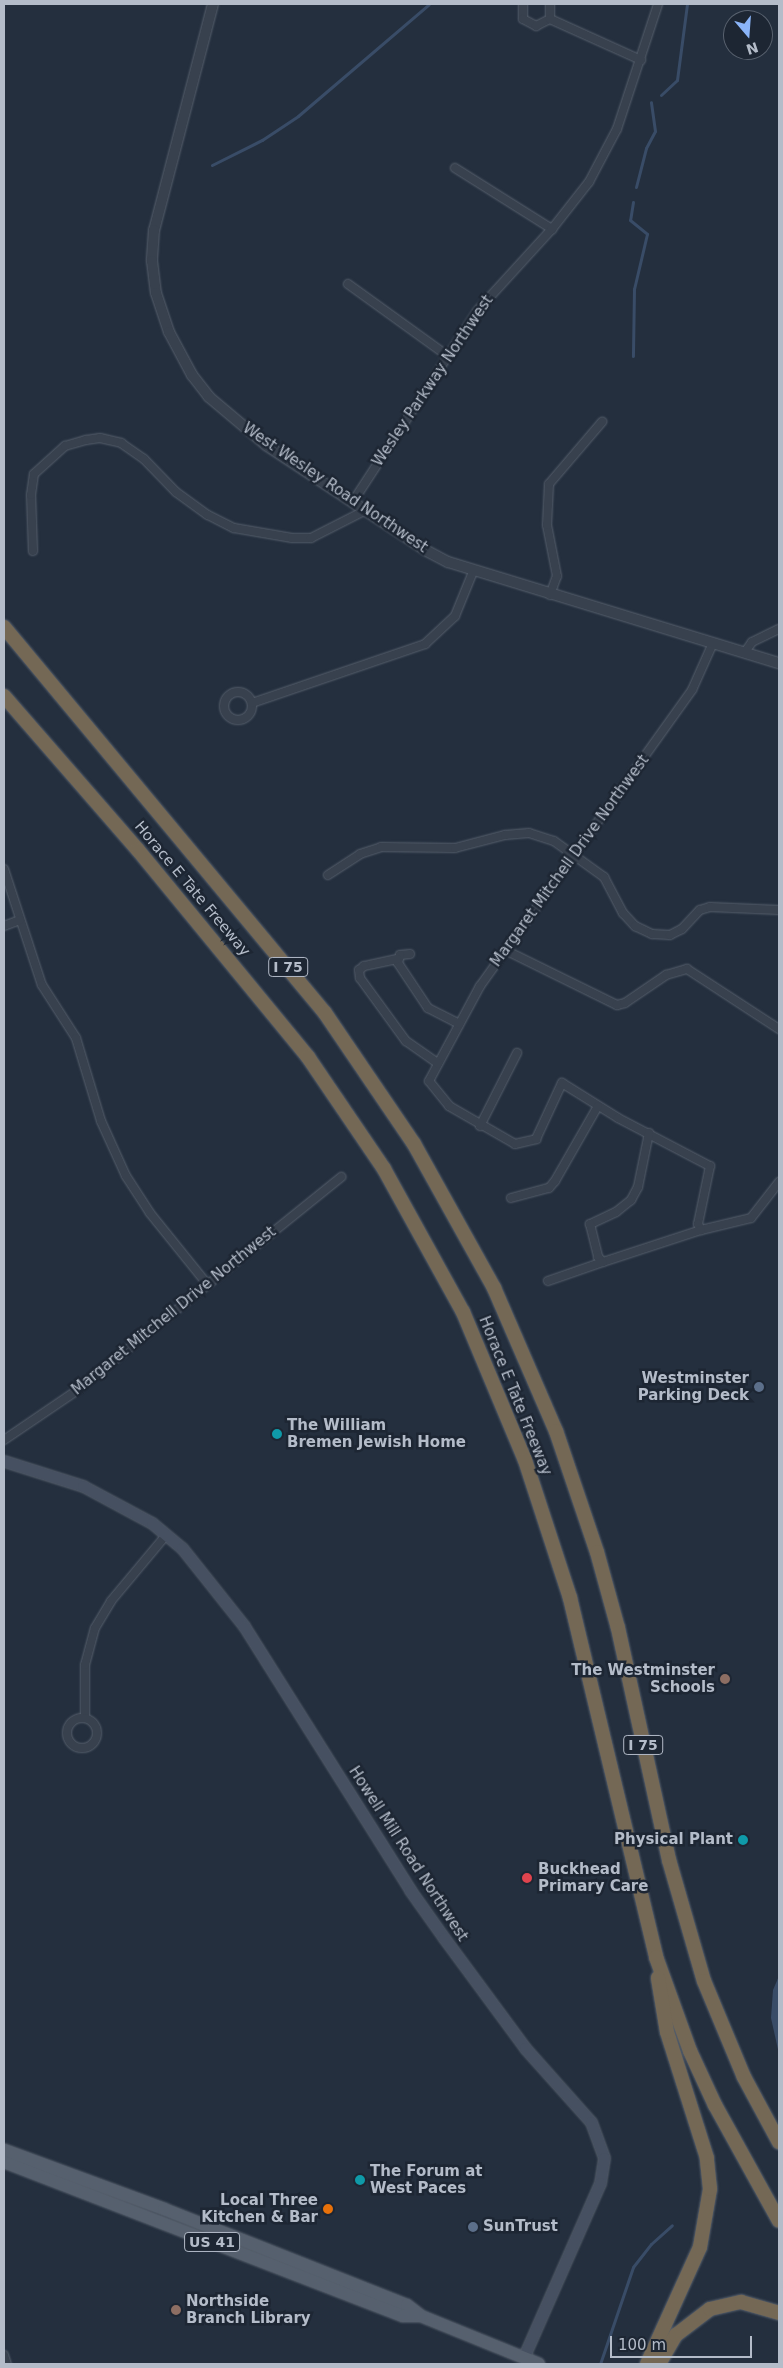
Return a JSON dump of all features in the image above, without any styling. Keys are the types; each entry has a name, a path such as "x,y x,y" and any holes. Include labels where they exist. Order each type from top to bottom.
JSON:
{"highway":[{"name":"Horace E Tate Freeway","path":"4,627 325,1013 392,1109 467,1235 520,1343 574,1483 618,1628 669,1860 704,1981 744,2077 779,2142"},
{"name":"Horace E Tate Freeway","path":"4,696 138,850 308,1056 384,1169 425,1239 485,1360 552,1536 590,1679 619,1811 656,1957 690,2050 715,2104 779,2221"},
{"path":"647,2364 700,2247 709,2208 710,2189 702,2141 667,2032 656,1957"},
{"path":"659,2364 676,2334 710,2309 741,2302 779,2313"},
{"path":"642,2364 654,2348"}],"main road":[{"name":"Howell Mill Road Northwest","path":"4,1461 84,1486 167,1534 208,1577 244,1626 410,1890 497,2012 584,2112 597,2134 604,2158 600,2183 523,2358"},
{"name":"US 41","path":"4,2150 164,2209 408,2305 420,2316 539,2364"},
{"name":"US 41","path":"4,2162 403,2316 420,2316"}],"street":[{"name":"West Wesley Road Northwest","path":"213,4 154,230 152,261 156,293 178,352 209,397 266,446 425,550 473,572 779,663"},
{"path":"523,4 522,14 531,25 541,25 550,19"},
{"path":"550,4 550,19"},
{"name":"Wesley Parkway Northwest","path":"352,503 493,291 552,229 589,182 617,129 658,4"},
{"path":"550,19 640,60"},
{"path":"455,168 552,229"},
{"path":"348,284 448,356"},
{"path":"550,595 557,576 547,525 549,484 602,422"},
{"path":"33,551 31,495 34,474 65,446 93,439 121,443 144,459 184,498 208,516 234,528 292,538 311,538 364,511"},
{"path":"252,702 425,644 455,616 473,572"},
{"path":"745,652 752,642 779,629"},
{"name":"Margaret Mitchell Drive Northwest","path":"480,1126 449,1106 429,1081 458,1024 505,950 574,857 692,690 713,643"},
{"path":"328,875 360,854 381,847 455,848 516,833 546,837 604,877 623,913 635,926 652,934 670,935 682,929 700,910 710,907 779,910"},
{"path":"4,869 42,985 76,1038 101,1121 126,1176 150,1213 207,1284"},
{"path":"4,926 20,920"},
{"path":"505,950 617,1005 625,1003 666,974 687,969 779,1029"},
{"path":"410,954 400,955 397,959 364,966 359,970 360,978 406,1042 438,1063"},
{"path":"397,959 428,1008 458,1024"},
{"path":"517,1053 480,1126 515,1144 536,1139 562,1083 598,1106 710,1166 698,1224 701,1230"},
{"path":"511,1198 549,1188 598,1106"},
{"path":"603,1262 598,1256 590,1224 616,1212 631,1200 638,1187 649,1133"},
{"name":"Margaret Mitchell Drive Northwest","path":"4,1440 76,1391 341,1177"},
{"path":"548,1281 701,1230 751,1218 779,1182"},
{"path":"85,1718 85,1665 95,1628 111,1601 167,1534"},
{"path":"4,2355 7,2364"}],"water":[{"path":"779,1976 779,2054 771,2018 773,1990"}],"waterway":[{"path":"212,165 262,140 298,116 429,4"},
{"path":"661,95 677,80 687,4"},
{"path":"636,187 646,148 655,131 651,102"},
{"path":"633,202 630,220 647,234 634,289 633,356"},
{"path":"600,2364 633,2267 651,2244 672,2225"}],"place":[{"name":"Westminster Parking Deck","path":"759,1387"},
{"name":"The William Bremen Jewish Home","path":"277,1434"},
{"name":"The Westminster Schools","path":"725,1679"},
{"name":"Physical Plant","path":"743,1840"},
{"name":"Buckhead Primary Care","path":"527,1878"},
{"name":"The Forum at West Paces","path":"360,2180"},
{"name":"Local Three Kitchen & Bar","path":"328,2209"},
{"name":"SunTrust","path":"473,2227"},
{"name":"Northside Branch Library","path":"176,2310"}]}
